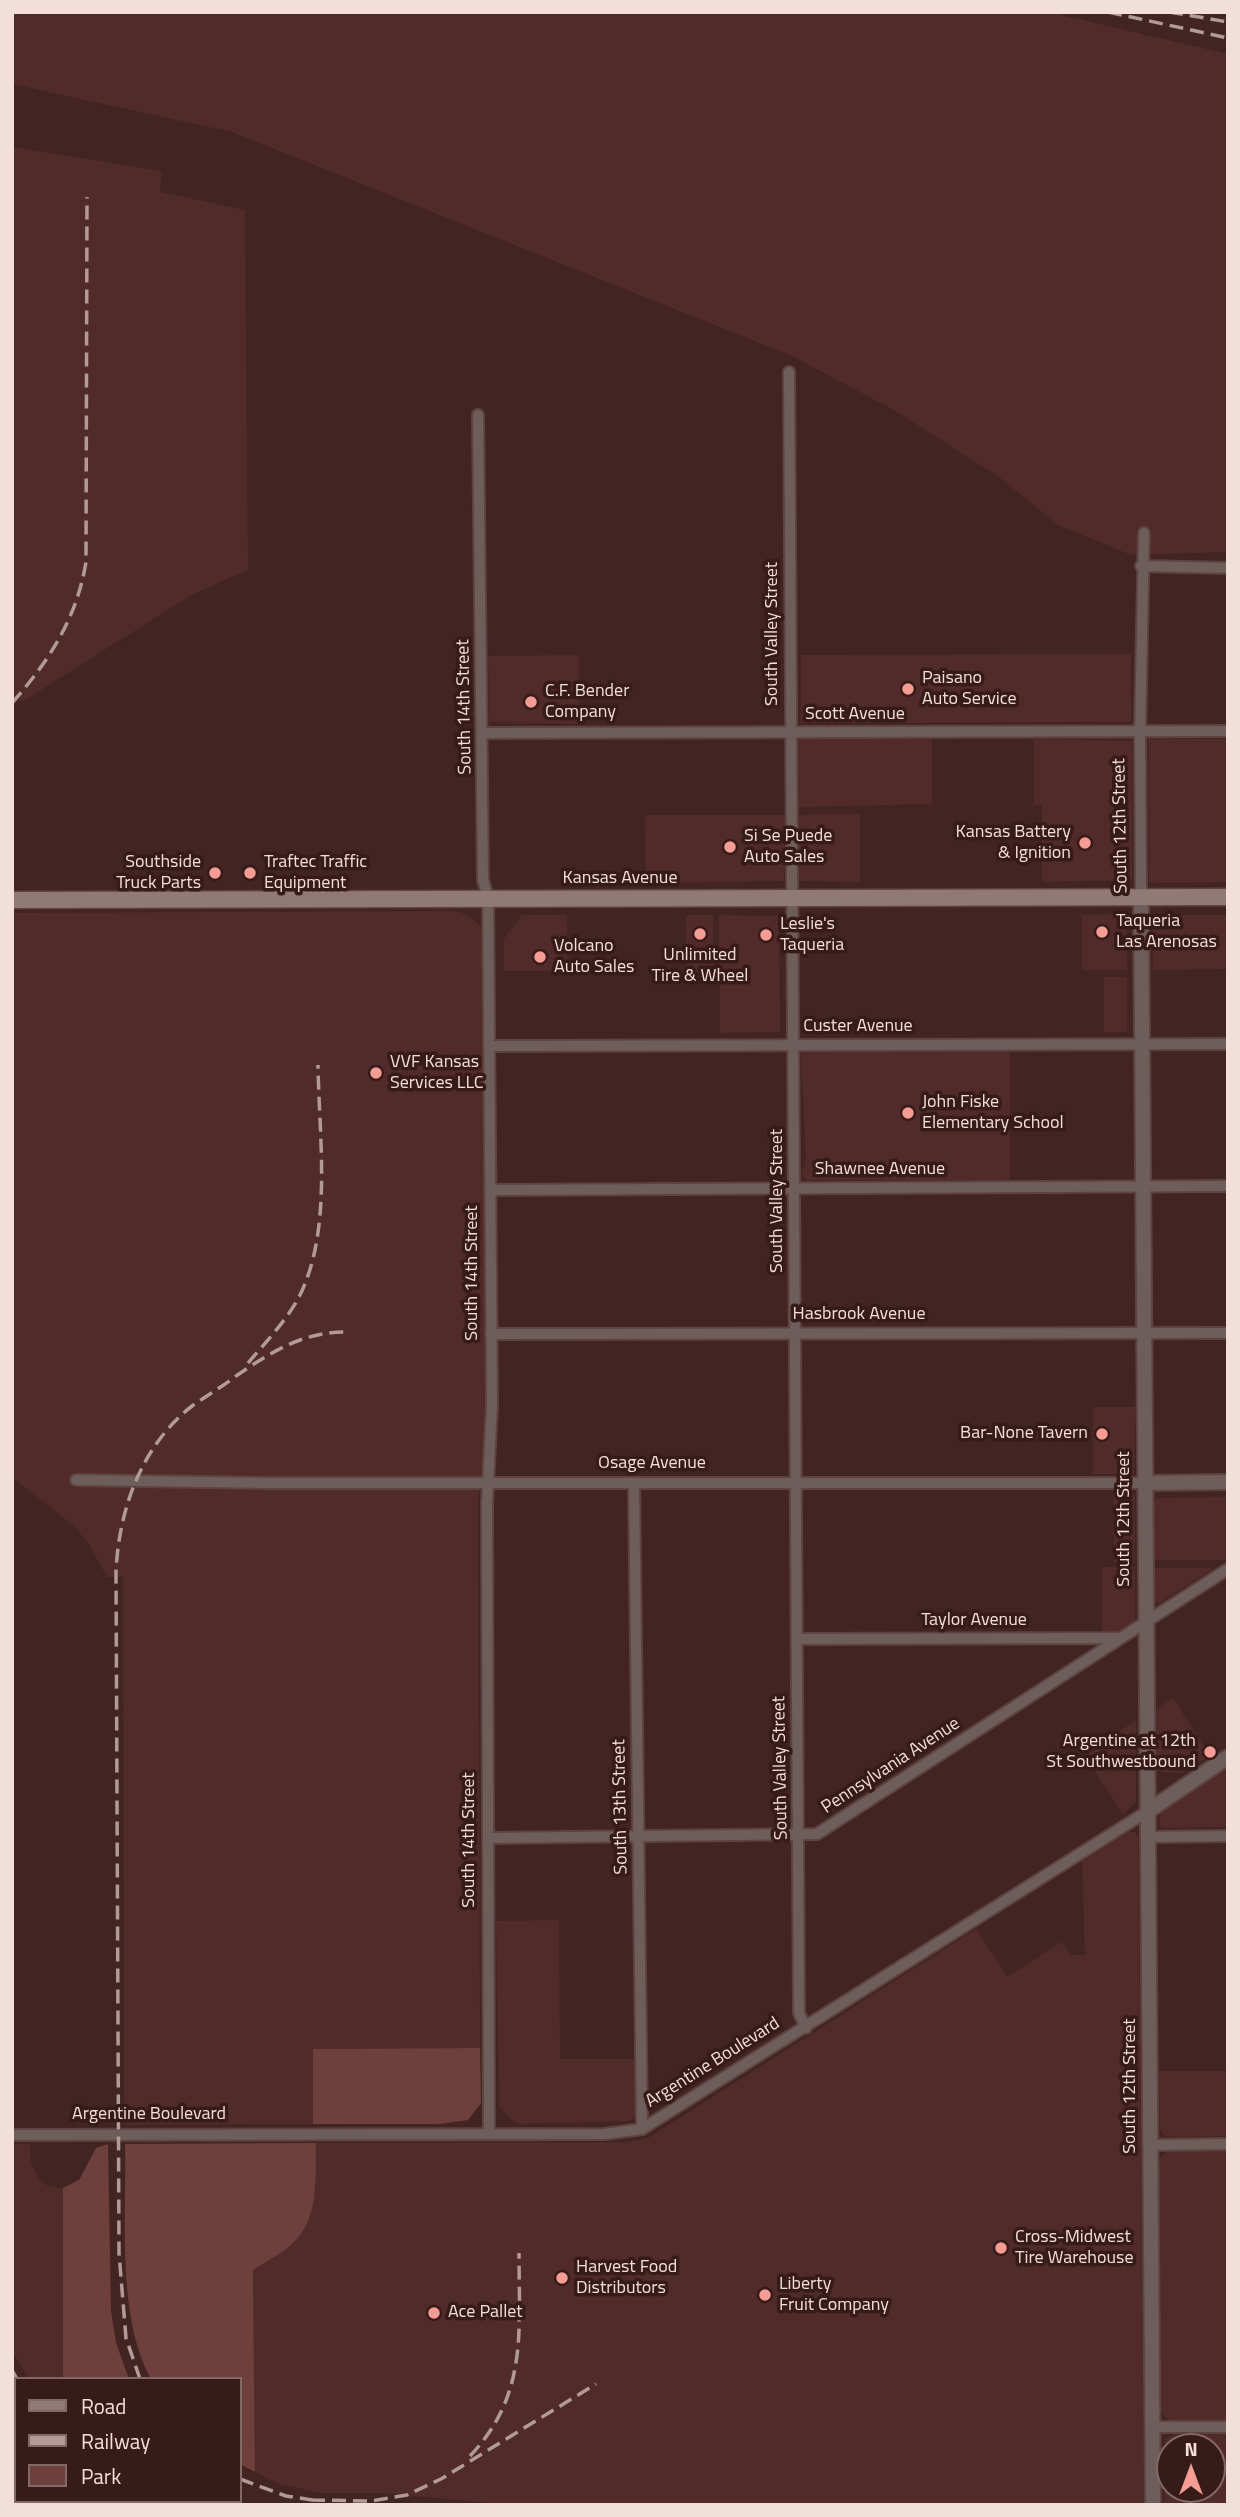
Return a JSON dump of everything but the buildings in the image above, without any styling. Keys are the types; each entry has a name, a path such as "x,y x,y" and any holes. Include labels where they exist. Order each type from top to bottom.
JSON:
{"main road":[{"name":"Kansas Avenue","path":"12,900 1228,897"}],"street":[{"name":"South Valley Street","path":"789,372 799,2013 806,2028"},
{"name":"South 14th Street","path":"478,415 483,880 488,898 491,1334 488,1482 489,2132"},
{"name":"South 12th Street","path":"1144,533 1140,732 1141,1045 1153,2505"},
{"path":"1142,566 1228,568"},
{"name":"Scott Avenue","path":"483,733 1228,732"},
{"name":"Custer Avenue","path":"489,1046 1228,1044"},
{"name":"Shawnee Avenue","path":"490,1190 1228,1186"},
{"name":"Hasbrook Avenue","path":"491,1334 1228,1333"},
{"name":"Osage Avenue","path":"76,1480 634,1484 1228,1482"},
{"name":"South 13th Street","path":"634,1484 642,2129"},
{"path":"1119,1638 1228,1569"},
{"name":"Pennsylvania Avenue","path":"488,1838 817,1835 1119,1638"},
{"name":"Taylor Avenue","path":"798,1639 1119,1638"},
{"name":"Argentine Boulevard","path":"12,2135 604,2133 642,2129 1148,1811 1228,1757"},
{"path":"1148,1837 1228,1836"},
{"path":"1150,2145 1228,2144"},
{"path":"1153,2427 1228,2427"}],"shaded area":[{"path":"12,12 1048,12 1228,54 1228,552 1131,555 1058,525 999,477 894,410 790,355 232,132 12,84"},
{"path":"12,147 162,171 160,192 245,210 248,570 193,594 22,702 12,697"},
{"path":"1131,654 1131,722 801,723 801,655"},
{"path":"579,655 579,724 489,722 488,656"},
{"path":"799,739 932,739 932,804 799,807"},
{"path":"1034,739 1132,741 1132,880 1042,882 1042,805 1034,805"},
{"path":"1148,739 1228,739 1228,882 1149,883"},
{"path":"860,814 860,882 799,881 798,816"},
{"path":"645,815 785,815 784,881 646,883"},
{"path":"12,913 463,913 479,924 483,940 485,1439 478,1501 480,2048 313,2049 313,2124 124,2125 123,1577 107,1577 90,1546 75,1527 12,1477"},
{"path":"1127,914 1127,970 1082,970 1082,915"},
{"path":"522,915 567,915 567,971 504,971 504,939"},
{"path":"686,915 713,915 713,971 686,971"},
{"path":"719,915 779,916 780,1032 720,1033"},
{"path":"1153,915 1228,915 1228,969 1153,970"},
{"path":"1104,977 1127,977 1127,1032 1104,1032"},
{"name":"John Fiske Elementary School","path":"1010,1050 1010,1180 808,1180 802,1176 806,1158 801,1052"},
{"path":"1093,1407 1136,1407 1134,1474 1093,1474"},
{"path":"1113,1492 1130,1492 1135,1496 1135,1562 1114,1562"},
{"path":"1228,1497 1228,1560 1155,1560 1154,1503 1157,1498"},
{"path":"1102,1567 1135,1567 1135,1621 1122,1632 1102,1631"},
{"path":"1155,1568 1212,1570 1159,1603 1155,1600"},
{"path":"1173,1698 1210,1756 1182,1773 1160,1772 1157,1767 1156,1710"},
{"path":"1136,1720 1136,1802 1123,1814 1085,1756"},
{"path":"1228,1764 1228,1827 1163,1828 1159,1824 1161,1810"},
{"path":"1129,1832 1135,1832 1138,1838 1144,2504 514,2505 381,2493 321,2493 276,2483 255,2472 253,2270 295,2242 315,2193 316,2143 628,2142 648,2138 976,1929 1008,1977 1061,1942 1071,1955 1085,1955 1082,1861"},
{"path":"559,1920 560,2059 635,2059 635,2117 629,2121 521,2124 512,2121 499,2106 496,1921"},
{"path":"1159,2071 1228,2071 1228,2136 1166,2137 1160,2130"},
{"path":"12,2144 30,2144 31,2164 39,2179 48,2186 63,2188 63,2377 28,2377 12,2351"},
{"path":"1168,2151 1228,2151 1228,2421 1173,2421 1165,2418 1161,2411 1158,2159"},
{"path":"12,2425 14,2503 128,2505 12,2505"},
{"path":"1228,2434 1228,2505 1164,2505 1226,2503"}],"green space":[{"path":"480,2048 481,2103 468,2120 440,2124 313,2124 313,2049"},
{"path":"316,2143 314,2195 308,2220 290,2246 253,2270 255,2472 242,2465 242,2377 150,2377 140,2353 132,2325 128,2295 125,2144"},
{"path":"108,2144 111,2311 116,2343 128,2377 63,2377 63,2188 79,2180 96,2148"}],"railway":[{"path":"1108,12 1228,38"},
{"path":"1169,12 1228,22"},
{"path":"12,703 60,638 76,602 86,562 87,197"},
{"path":"248,1363 298,1299 309,1273 316,1245 322,1185 318,1065"},
{"path":"139,2377 126,2338 119,2253 116,1571 122,1525 136,1481 146,1460 174,1422 192,1406 262,1359 289,1345 317,1335 348,1332"},
{"path":"470,2456 489,2433 511,2386 519,2335 519,2253"},
{"path":"12,2370 16,2377"},
{"path":"311,2500 371,2501 407,2495 441,2479 596,2384"},
{"path":"242,2480 286,2496 319,2501"},
{"path":"168,2503 173,2505"}],"place":[{"name":"Paisano Auto Service","path":"908,689"},
{"name":"C.F. Bender Company","path":"531,702"},
{"name":"Kansas Battery & Ignition","path":"1085,843"},
{"name":"Si Se Puede Auto Sales","path":"730,847"},
{"name":"Southside Truck Parts","path":"215,873"},
{"name":"Traftec Traffic Equipment","path":"250,873"},
{"name":"Taqueria Las Arenosas","path":"1102,932"},
{"name":"Unlimited Tire & Wheel","path":"700,934"},
{"name":"Leslie's Taqueria","path":"766,935"},
{"name":"Volcano Auto Sales","path":"540,957"},
{"name":"VVF Kansas Services LLC","path":"376,1073"},
{"name":"John Fiske Elementary School","path":"908,1113"},
{"name":"Bar-None Tavern","path":"1102,1434"},
{"name":"Argentine at 12th St Southwestbound","path":"1210,1752"},
{"name":"Cross-Midwest Tire Warehouse","path":"1001,2248"},
{"name":"Harvest Food Distributors","path":"562,2278"},
{"name":"Liberty Fruit Company","path":"765,2295"},
{"name":"Ace Pallet","path":"434,2313"}]}
